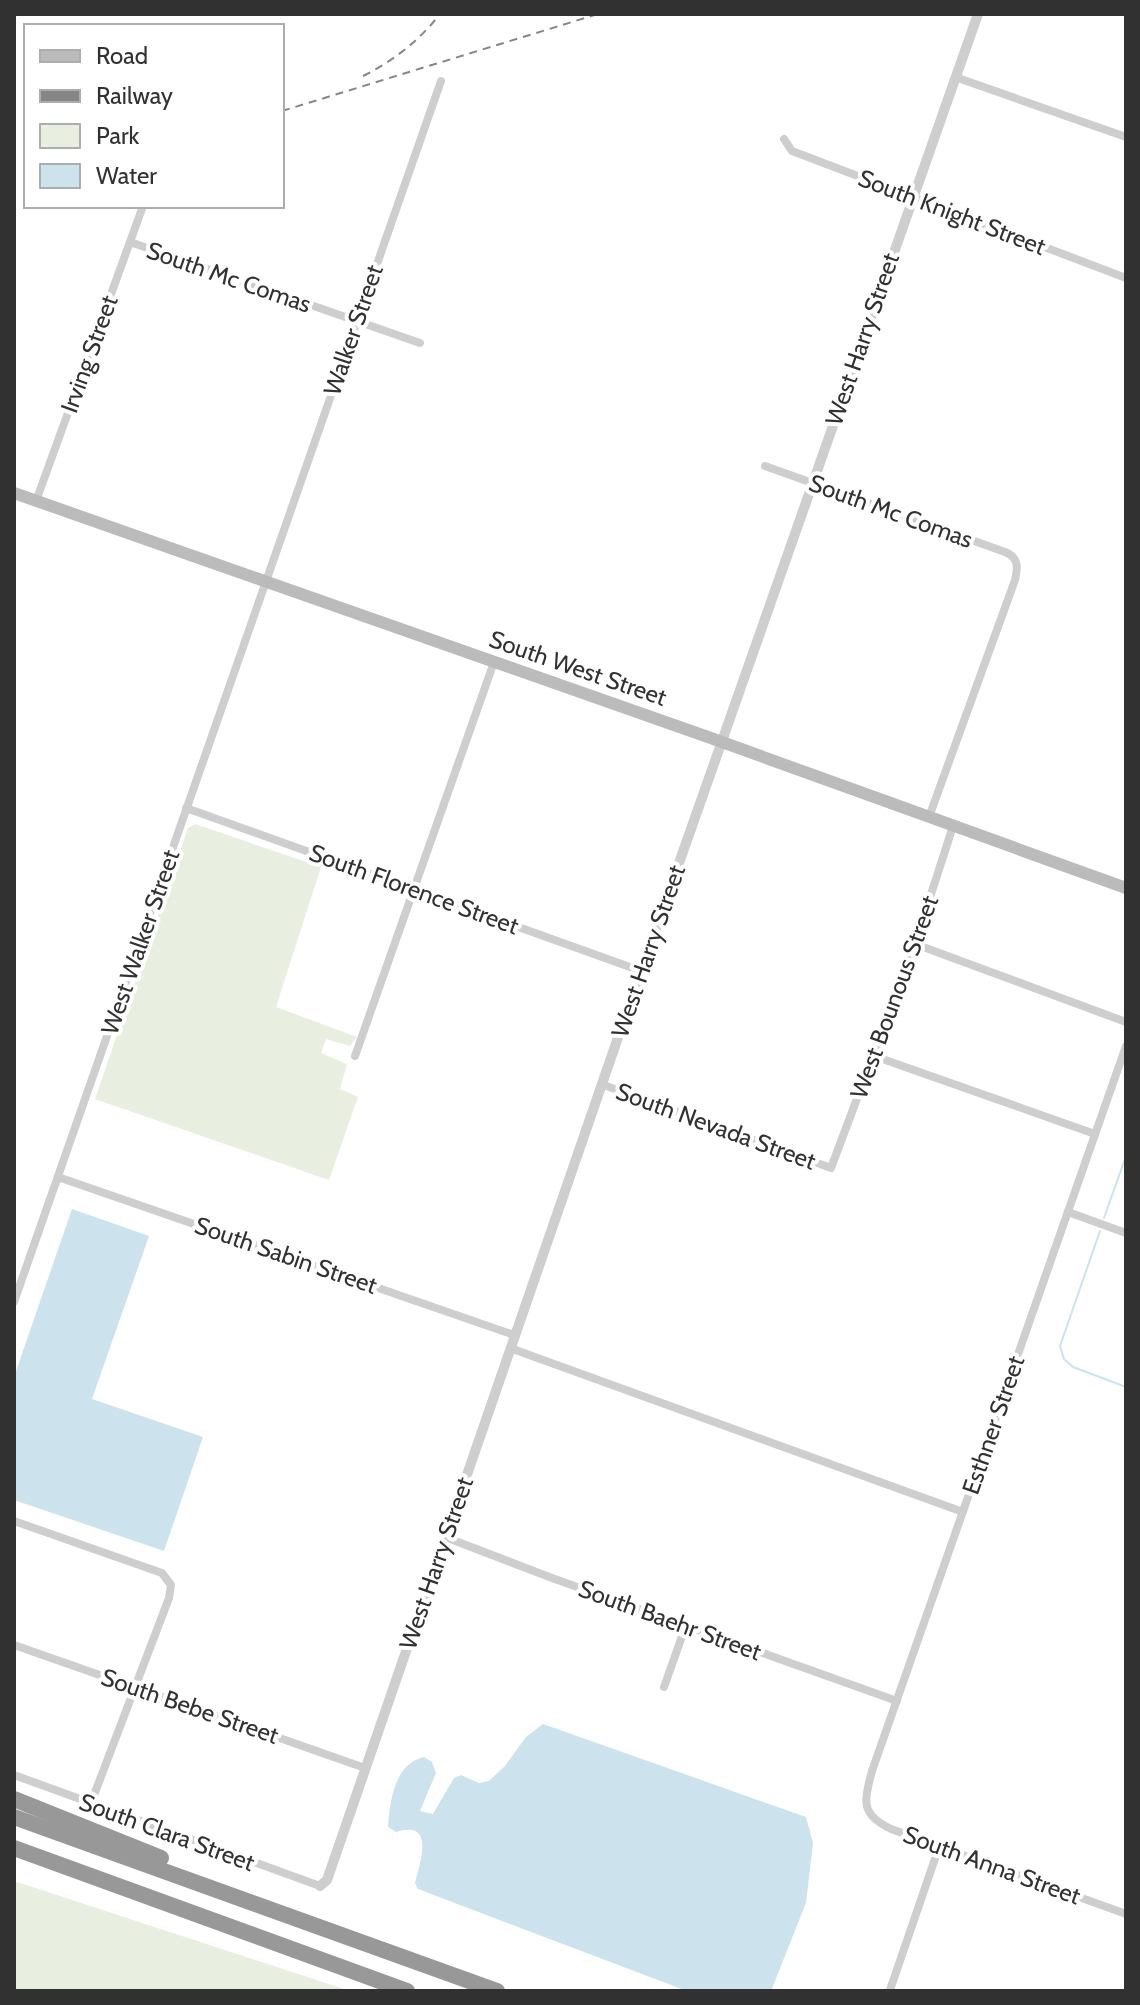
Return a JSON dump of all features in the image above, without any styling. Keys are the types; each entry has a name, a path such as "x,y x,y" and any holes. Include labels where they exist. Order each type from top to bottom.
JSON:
{"highway":[{"path":"14,1799 250,1895 271,1909"},
{"path":"14,1817 497,1991"},
{"path":"14,1848 407,1991"}],"main road":[{"name":"South West Street","path":"14,493 1126,888"}],"street":[{"name":"West Harry Street","path":"320,1886 327,1880 601,1084 978,14"},
{"path":"955,77 1126,137"},
{"name":"Walker Street","path":"265,581 441,81"},
{"name":"South Knight Street","path":"784,139 792,151 1126,278"},
{"name":"Irving Street","path":"36,501 142,208"},
{"name":"South Mc Comas","path":"130,242 420,343"},
{"name":"South Mc Comas","path":"765,466 1005,552 1012,555 1018,565 929,817"},
{"name":"West Walker Street","path":"14,1302 265,581"},
{"path":"355,1056 494,662"},
{"name":"South Florence Street","path":"186,808 641,971"},
{"name":"West Bounous Street","path":"831,1168 915,944 953,826"},
{"path":"915,944 1126,1022"},
{"name":"Esthner Street","path":"867,1805 866,1794 872,1771 1126,1046"},
{"path":"874,1056 1095,1134"},
{"name":"South Nevada Street","path":"601,1084 831,1168"},
{"name":"South Sabin Street","path":"58,1177 514,1335"},
{"path":"1068,1212 1126,1233"},
{"path":"510,1348 963,1512"},
{"path":"14,1521 162,1573 171,1585 169,1598 91,1803"},
{"name":"South Baehr Street","path":"445,1537 897,1701"},
{"path":"664,1687 686,1625"},
{"name":"South Bebe Street","path":"14,1645 365,1768"},
{"name":"South Clara Street","path":"14,1775 320,1886"},
{"name":"South Anna Street","path":"867,1805 868,1813 875,1821 1126,1914"},
{"path":"890,1990 939,1847"}],"green space":[{"path":"195,824 321,867 276,1007 357,1037 350,1046 326,1039 321,1053 347,1064 340,1089 358,1097 329,1180 95,1099 188,828"},
{"path":"14,1881 350,1991 14,1991"}],"water":[{"path":"72,1209 149,1236 92,1399 203,1437 164,1551 14,1500 14,1377"},
{"path":"543,1724 806,1817 813,1843 806,1903 771,1991 687,1991 418,1889 415,1883 422,1855 421,1837 417,1832 396,1832 388,1827 392,1795 406,1767 424,1757 432,1762 436,1773 420,1811 433,1814 454,1778 461,1775 479,1783 489,1781 505,1766 526,1737"}],"waterway":[{"path":"1104,1218 1126,1156"},
{"path":"1100,1231 1060,1346 1064,1359 1073,1367 1126,1387"}],"railway":[{"path":"363,76 405,50 440,14"},
{"path":"284,110 598,14"}]}
